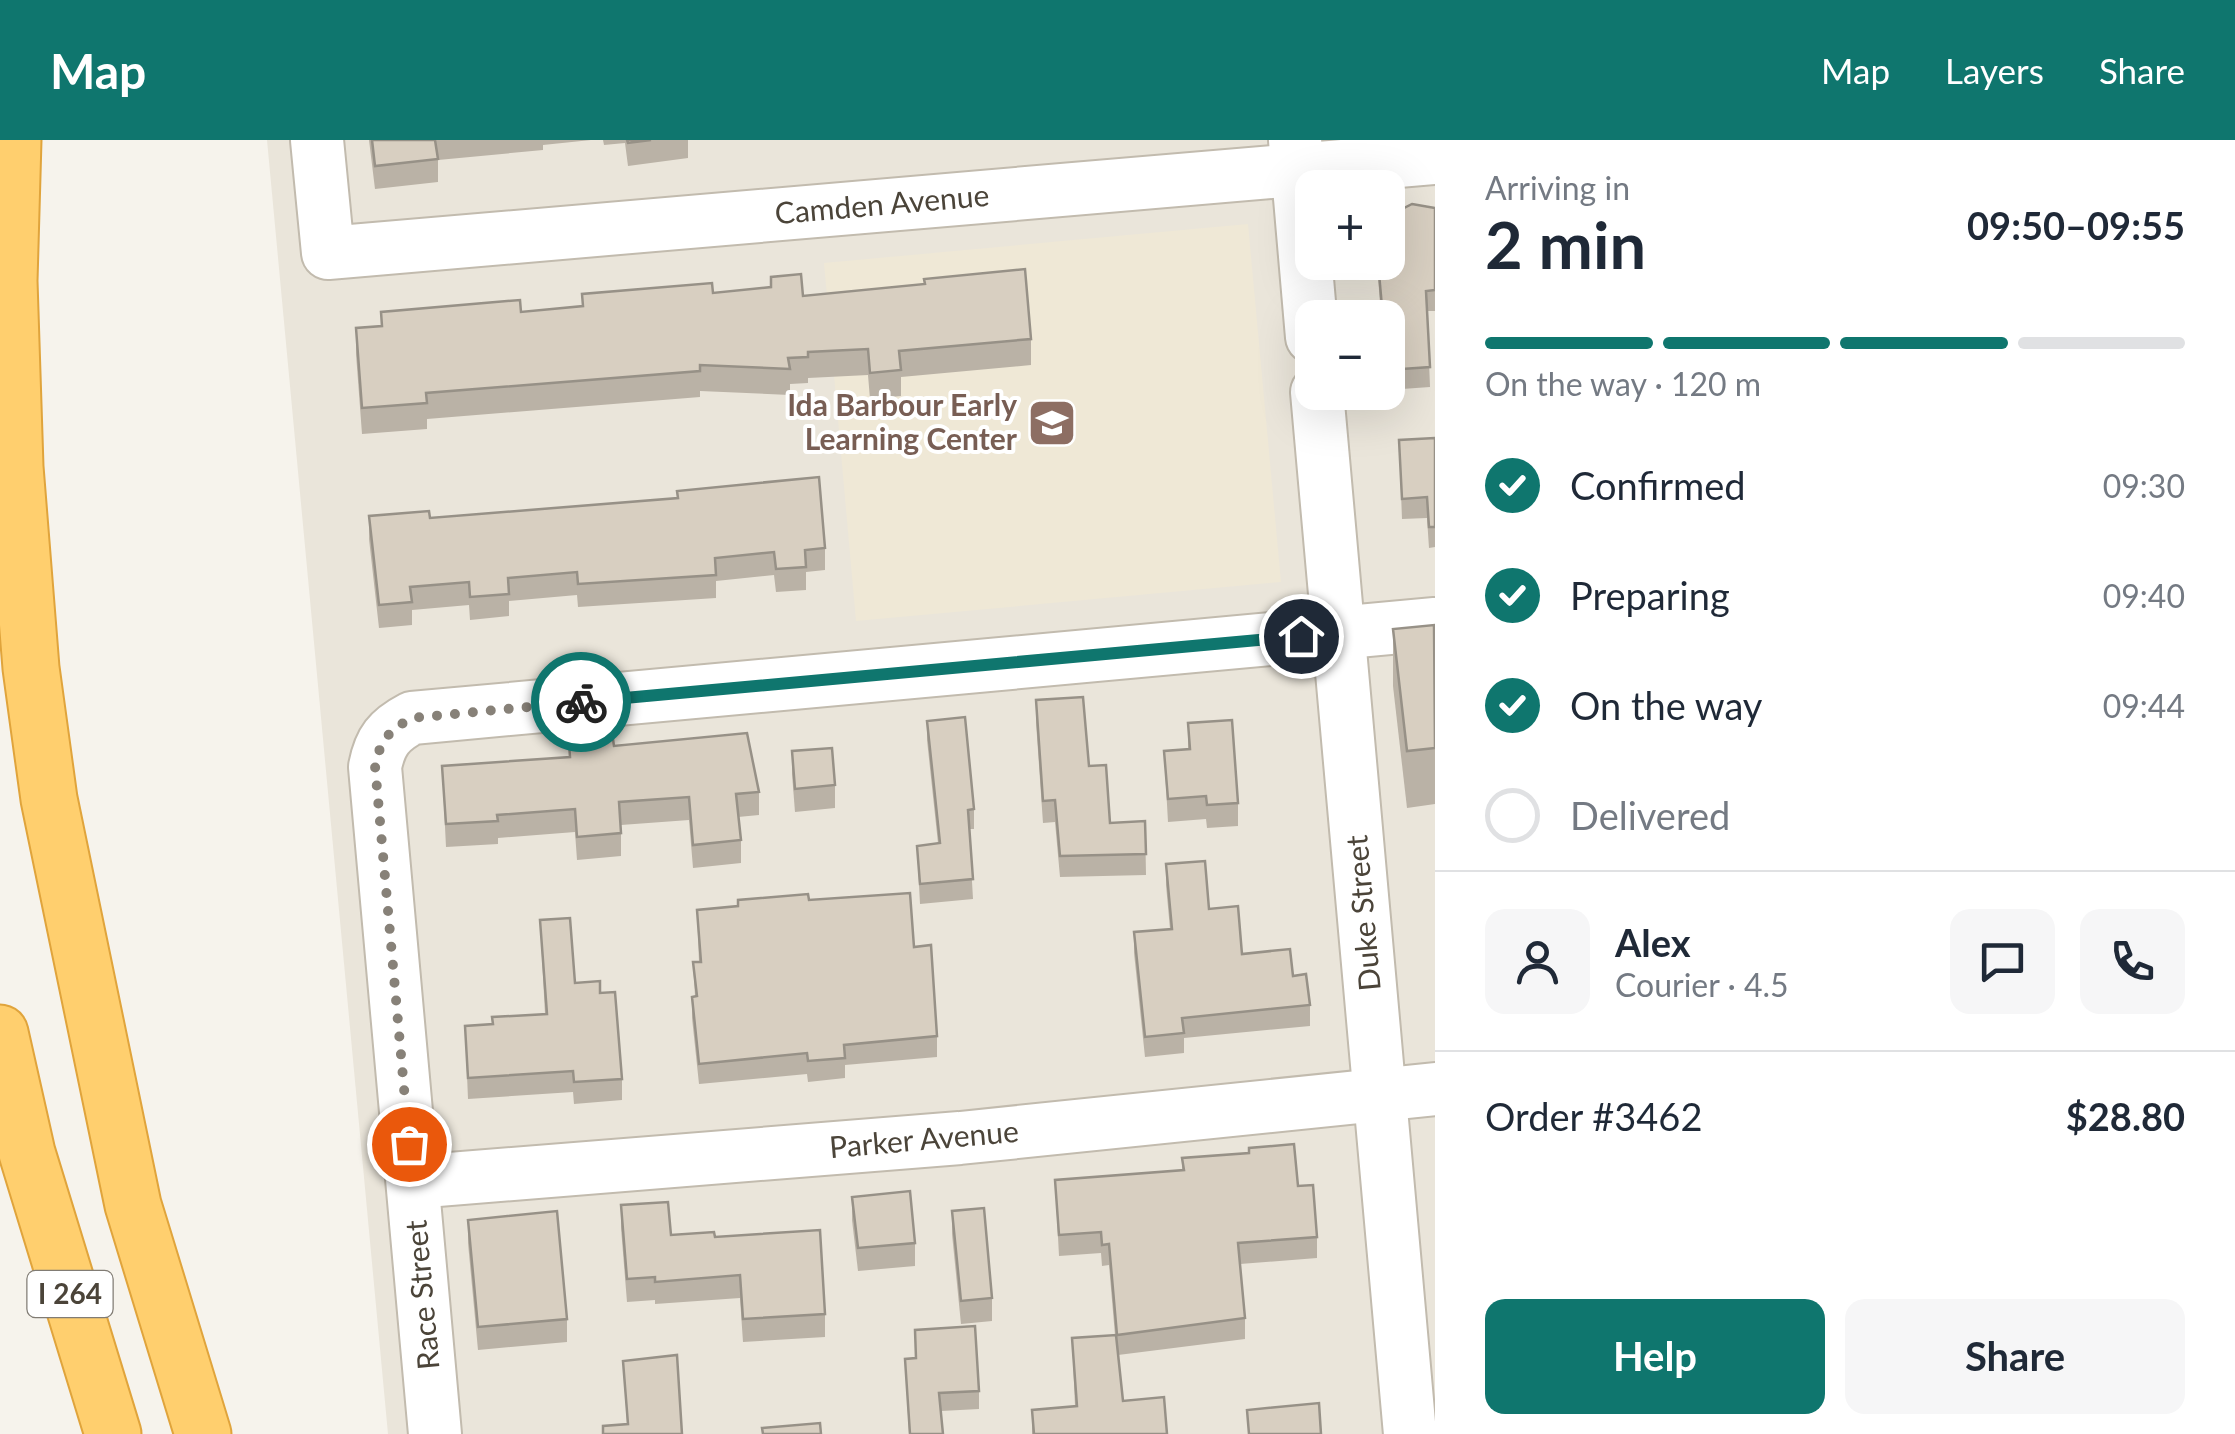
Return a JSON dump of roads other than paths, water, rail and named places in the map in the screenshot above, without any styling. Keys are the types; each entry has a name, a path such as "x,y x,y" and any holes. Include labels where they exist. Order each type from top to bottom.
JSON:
{"highway":[{"name":"I 264","path":"13,140 9,281 15,467 31,668 49,800 133,1205 203,1434"},
{"name":"I 264","path":"0,1033 28,1153 113,1434"}],"street":[{"name":"Camden Avenue","path":"318,140 328,253 1296,155 1435,158"},
{"path":"1296,155 1309,300"},
{"name":"Duke Street","path":"1320,410 1410,1434"},
{"name":"Race Street","path":"435,1434 375,766 380,745 393,728 412,718 1435,624"},
{"name":"Parker Avenue","path":"413,1182 960,1138 1435,1089"}],"place":[{"name":"Ida Barbour Early Learning Center","path":"1052,423"}]}
